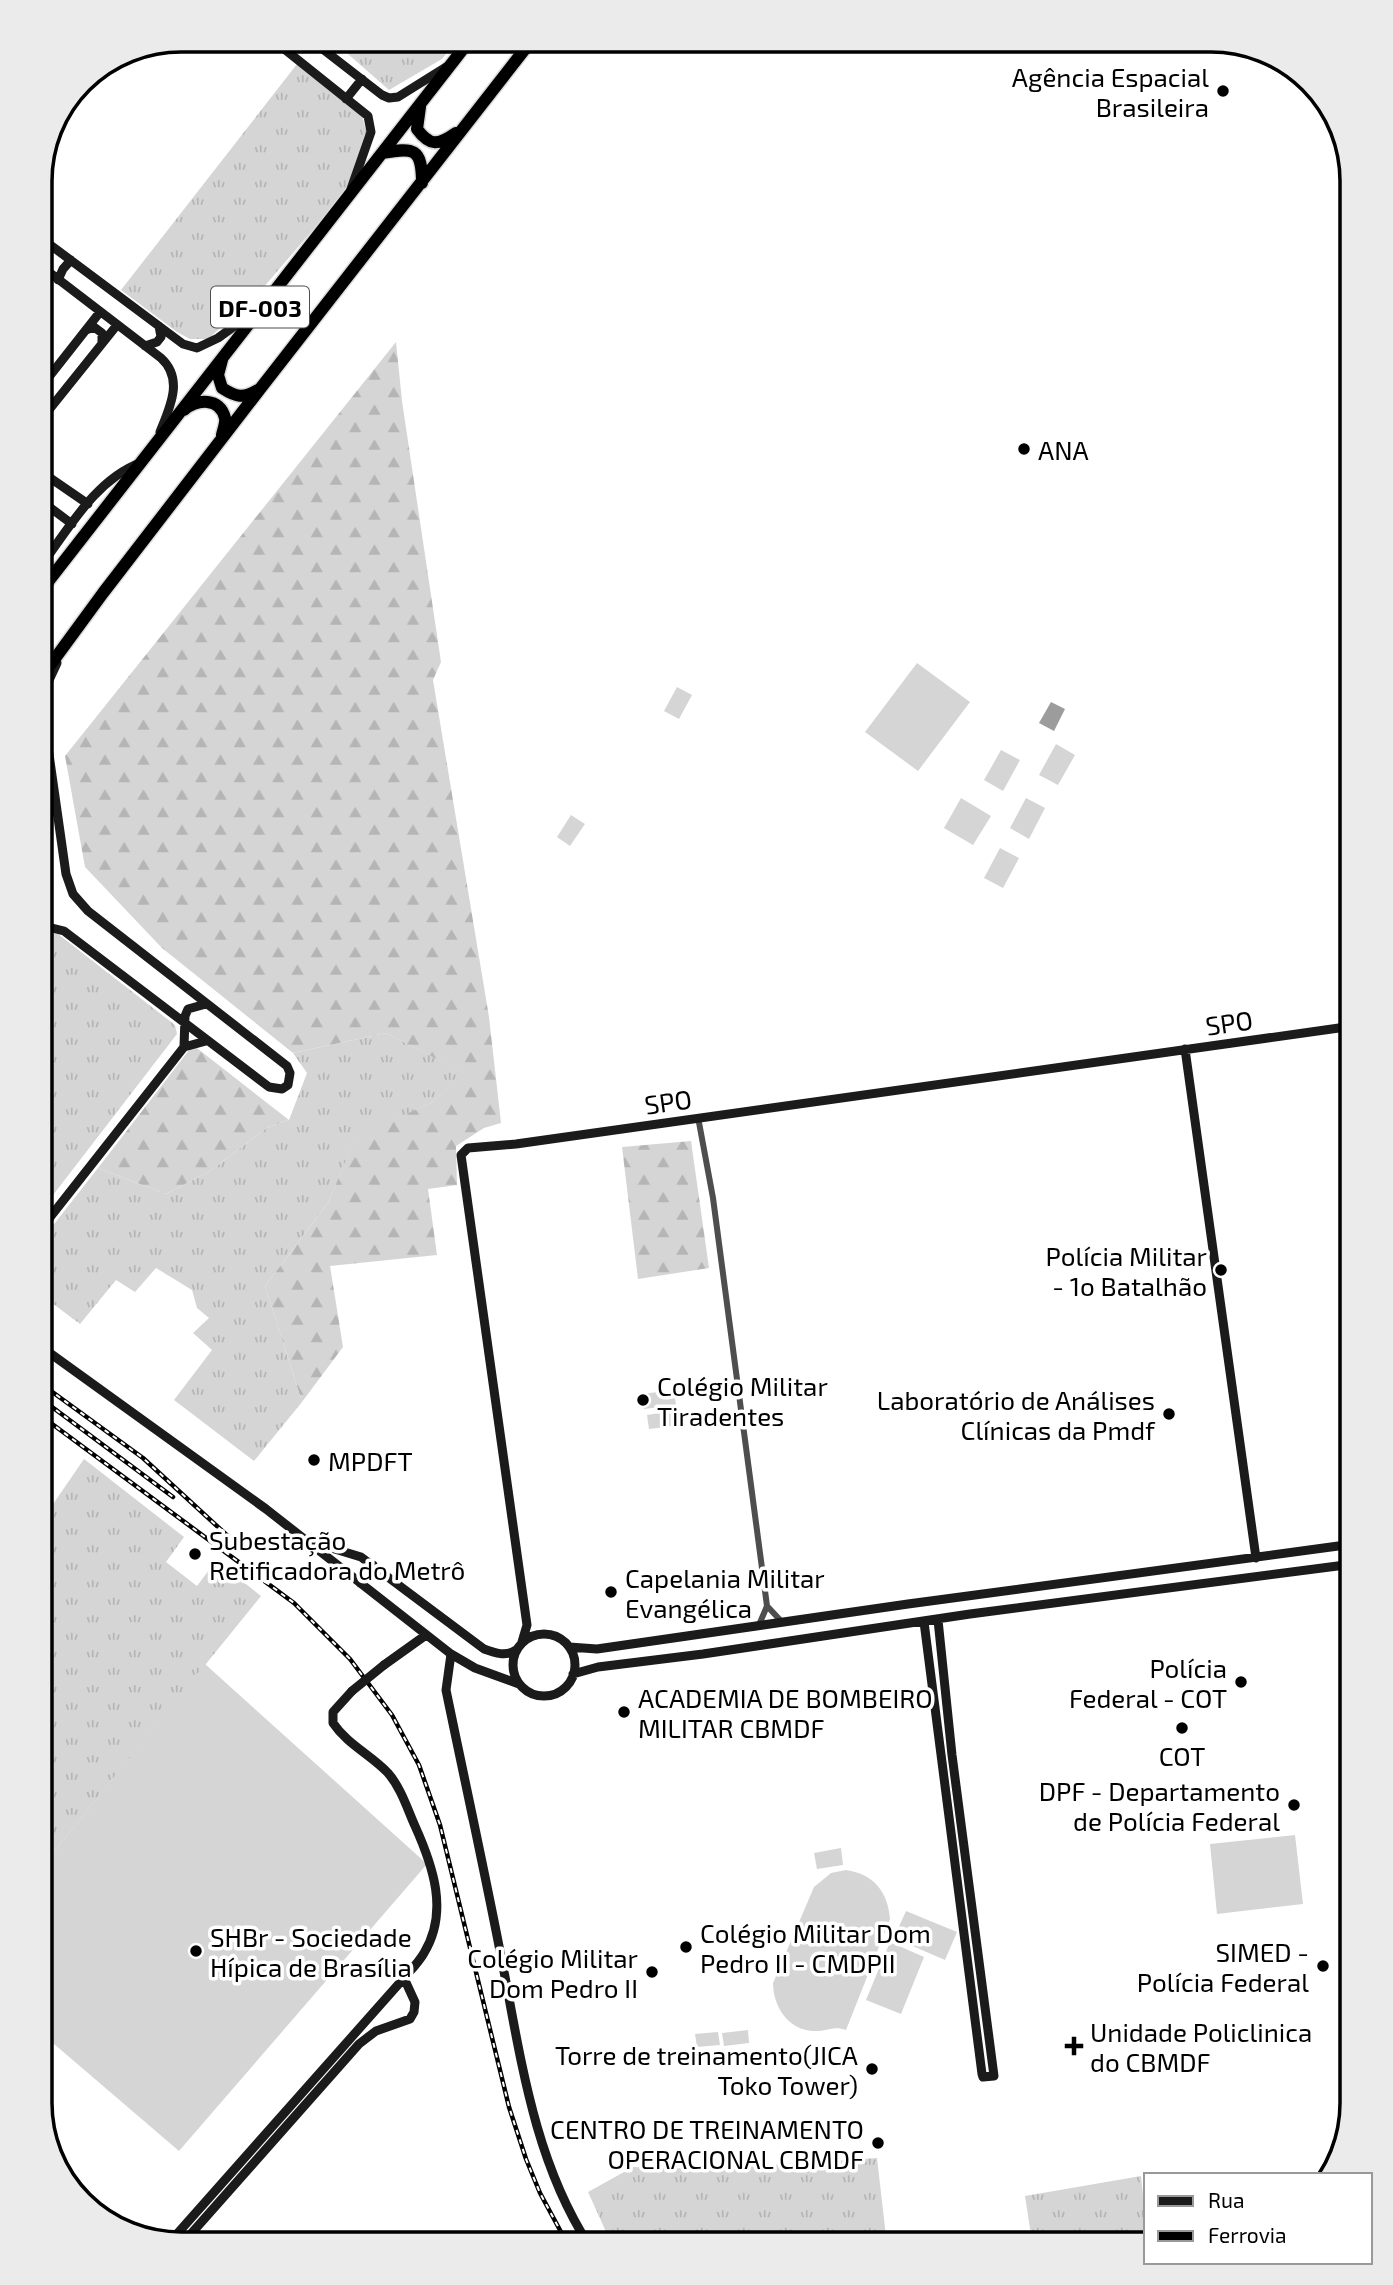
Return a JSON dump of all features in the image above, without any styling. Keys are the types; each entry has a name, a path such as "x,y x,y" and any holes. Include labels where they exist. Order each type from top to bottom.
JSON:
{"highway":[{"name":"DF-003","path":"53,576 461,52"},
{"name":"DF-003","path":"53,663 103,593 260,389 523,52"},
{"path":"421,103 417,129 427,141 444,142 464,128"},
{"path":"382,153 403,149 415,153 420,158 422,183"},
{"path":"223,356 218,375 222,388 234,396 247,397 260,389"},
{"path":"178,415 198,402 207,401 219,406 225,419 220,442"}],"street":[{"path":"292,52 368,116 371,132 349,194"},
{"path":"327,52 389,98 398,97 451,65"},
{"path":"346,99 362,79"},
{"path":"53,246 183,344 197,348 218,338 259,309"},
{"path":"58,279 71,260"},
{"path":"53,275 172,369 175,385 155,444"},
{"path":"53,371 100,312"},
{"path":"53,405 117,325"},
{"path":"145,346 157,342 161,337 159,326"},
{"path":"86,330 94,327 102,333 102,343"},
{"path":"53,550 108,482 127,468 142,462"},
{"path":"53,479 88,504"},
{"path":"53,510 72,524"},
{"path":"53,673 61,653"},
{"path":"53,777 66,874 73,894 88,911 287,1066 290,1073 288,1084 282,1089 268,1087 64,931 53,928"},
{"path":"184,1047 184,1024 188,1009 206,1004"},
{"name":"SPO","path":"522,1642 527,1625 461,1155 468,1148 516,1144 1340,1028"},
{"path":"52,1214 184,1047 206,1041"},
{"path":"1185,1049 1256,1558"},
{"path":"698,1118 713,1198 767,1606 760,1625"},
{"path":"52,1355 222,1476 451,1654 475,1668 519,1684 533,1694 550,1695 565,1688 573,1674 573,1656 569,1647 555,1636 537,1634 522,1642 516,1650 513,1667 519,1684"},
{"path":"310,1542 355,1555 373,1565 484,1649 504,1654 516,1650"},
{"path":"569,1647 597,1649 1340,1546"},
{"path":"1307,1550 1305,1558 1311,1569"},
{"path":"360,1584 367,1570 373,1565"},
{"path":"573,1674 598,1667 1340,1566"},
{"path":"1167,1570 1162,1574 1162,1580 1168,1589"},
{"path":"1005,1592 1012,1600 1008,1610"},
{"path":"908,1604 903,1614 910,1624"},
{"path":"767,1606 782,1622"},
{"path":"924,1622 954,1852 972,1947 994,2076 983,2077 980,2059 972,1947 965,1849 938,1620"},
{"path":"527,1625 537,1634"},
{"path":"700,1634 703,1654"},
{"path":"179,2232 423,1956 432,1937 437,1918 435,1884 426,1850 393,1780 332,1723 333,1712 341,1700 426,1635"},
{"path":"451,1654 446,1690 526,2079 542,2146 552,2174 580,2232"},
{"path":"931,1679 943,1673"},
{"path":"941,1756 953,1755"},
{"path":"954,1852 965,1849"},
{"path":"194,2232 359,2044 376,2031 406,2022 414,2012 415,2002 404,1978"},
{"path":"391,1993 398,1990 411,1993"},
{"path":"380,2006 384,2018 393,2025"},
{"path":"980,2059 991,2059"}],"green space":[{"path":"346,52 447,52 442,59 389,90"},
{"path":"297,64 362,115 367,135 347,190 257,295 208,339 190,339 121,290"},
{"path":"396,342 402,401 441,662 433,680 489,1017 501,1123 484,1128 456,1146 457,1185 428,1189 437,1255 330,1266 343,1347 302,1402 265,1286 328,1203 356,1136 431,1103 464,1073 386,1033 293,1053 162,948 85,867 65,756"},
{"path":"917,663 970,702 918,771 865,732"},
{"path":"677,687 692,695 679,719 664,711"},
{"path":"1056,744 1075,755 1058,785 1039,775"},
{"path":"1001,750 1020,760 1003,791 984,780"},
{"path":"961,798 991,816 973,845 944,828"},
{"path":"1026,798 1045,808 1029,839 1010,828"},
{"path":"571,815 585,824 570,846 557,837"},
{"path":"1000,848 1019,858 1003,888 984,878"},
{"path":"53,933 58,934 175,1025 177,1034 52,1196"},
{"path":"386,1033 465,1073 431,1103 356,1137 328,1203 265,1286 302,1402 254,1461 174,1400 212,1350 193,1333 209,1318 197,1308 192,1290 156,1268 135,1292 116,1280 80,1324 52,1303 52,1226 98,1168 166,1194 210,1171 268,1127 289,1120 307,1073 293,1053"},
{"path":"193,1045 289,1120 268,1127 210,1171 166,1194 98,1168"},
{"path":"691,1141 709,1268 638,1279 622,1147"},
{"path":"674,1390 676,1405 644,1409 642,1394"},
{"path":"679,1410 681,1425 649,1429 647,1415"},
{"path":"84,1459 184,1537 166,1562 197,1586 215,1562 261,1596 52,1854 52,1505"},
{"name":"SHBr - Sociedade Hípica de Brasília","path":"205,1664 427,1864 179,2151 52,2042 52,1854"},
{"path":"1295,1835 1303,1904 1217,1914 1210,1844"},
{"path":"841,1848 843,1865 817,1869 814,1853"},
{"path":"846,1870 872,1880 878,1886 889,1909 890,1919 846,2030 804,2030 789,2021 779,2008 773,1983 814,1887 831,1873"},
{"path":"906,1911 957,1932 945,1960 894,1938"},
{"path":"890,1942 924,1957 901,2014 866,2000"},
{"path":"748,2030 749,2043 724,2046 722,2033"},
{"path":"718,2032 720,2045 697,2047 695,2034"},
{"path":"877,2158 886,2232 606,2232 588,2192 633,2167 710,2169"},
{"path":"1141,2176 1144,2232 1031,2232 1025,2196"}],"shaded area":[{"path":"1051,702 1065,709 1054,731 1039,723"}],"railway":[{"path":"52,1392 143,1458 243,1550"},
{"path":"52,1407 173,1497"},
{"path":"52,1424 294,1603 350,1659 392,1715 419,1765 440,1825 509,2107 540,2193 561,2232"}],"place":[{"name":"Agência Espacial Brasileira","path":"1223,91"},
{"name":"ANA","path":"1024,449"},
{"name":"Polícia Militar - 1o Batalhão","path":"1221,1270"},
{"name":"Colégio Militar Tiradentes","path":"643,1400"},
{"name":"Laboratório de Análises Clínicas da Pmdf","path":"1169,1414"},
{"name":"MPDFT","path":"314,1460"},
{"name":"Subestação Retificadora do Metrô","path":"195,1554"},
{"name":"Capelania Militar Evangélica","path":"611,1592"},
{"name":"Polícia Federal - COT","path":"1241,1682"},
{"name":"ACADEMIA DE BOMBEIRO MILITAR CBMDF","path":"624,1712"},
{"name":"COT","path":"1182,1728"},
{"name":"DPF - Departamento de Polícia Federal","path":"1294,1805"},
{"name":"Colégio Militar Dom Pedro II - CMDPII","path":"686,1947"},
{"name":"SHBr - Sociedade Hípica de Brasília","path":"196,1951"},
{"name":"SIMED - Polícia Federal","path":"1323,1966"},
{"name":"Colégio Militar Dom Pedro II","path":"652,1972"},
{"name":"Unidade Policlinica do CBMDF","path":"1074,2046"},
{"name":"Torre de treinamento(JICA Toko Tower)","path":"872,2069"},
{"name":"CENTRO DE TREINAMENTO OPERACIONAL CBMDF","path":"878,2143"}]}
